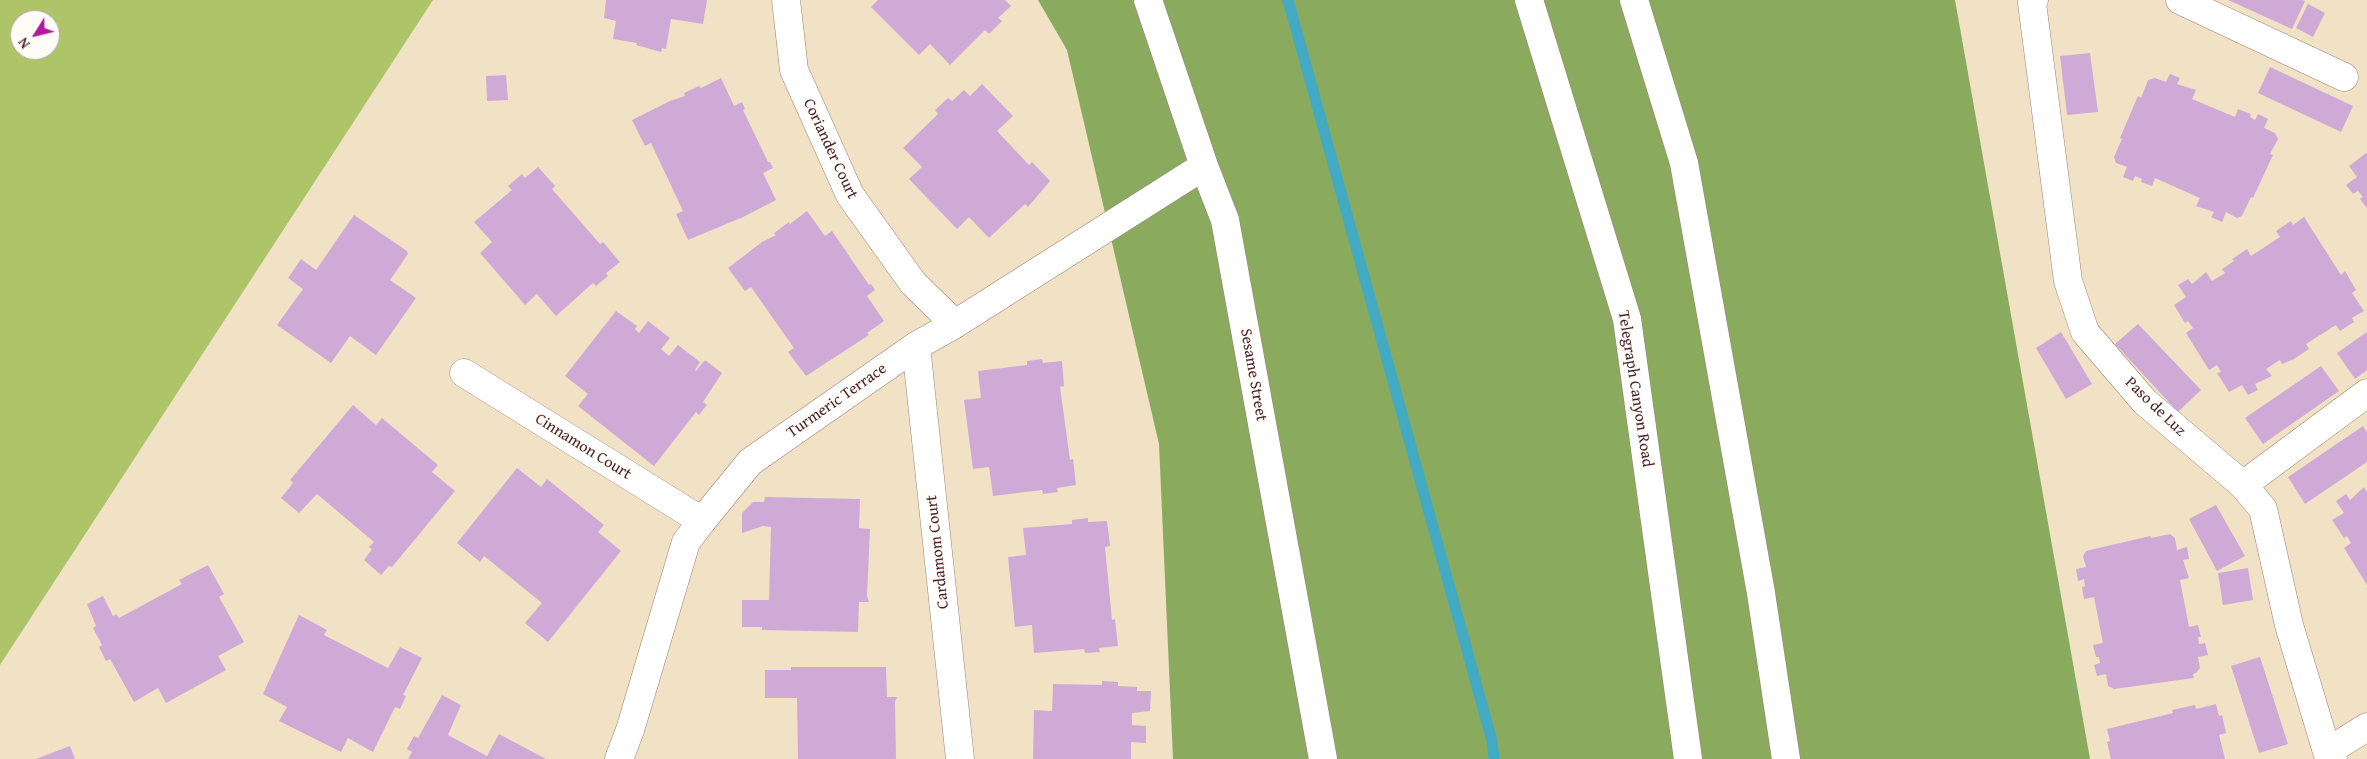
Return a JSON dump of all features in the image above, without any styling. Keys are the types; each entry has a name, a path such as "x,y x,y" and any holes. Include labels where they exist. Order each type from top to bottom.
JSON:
{"street":[{"name":"Coriander Court","path":"786,0 794,70 850,195 913,283 955,324"},
{"name":"Sesame Street","path":"1148,0 1204,166 1225,220 1323,759"},
{"name":"Telegraph Canyon Road","path":"1529,0 1627,319 1688,759"},
{"path":"1634,0 1684,163 1761,593 1786,759"},
{"name":"Paso de Luz","path":"2034,0 2032,3 2068,281 2085,332 2145,402 2243,485 2263,509 2289,625 2330,756"},
{"path":"2180,0 2344,77"},
{"name":"Turmeric Terrace","path":"619,759 630,730 686,542 750,462 916,346 955,324 1204,166"},
{"name":"Cardamom Court","path":"916,346 960,759"},
{"name":"Cinnamon Court","path":"464,373 702,521"},
{"path":"2243,485 2367,393"},
{"path":"2330,756 2367,727"}],"green space":[{"path":"0,0 433,0 0,665"},
{"path":"1038,0 1955,0 2090,759 1173,759 1159,444 1067,50"}],"building":[{"path":"606,0 707,0 703,24 671,19 666,49 662,48 661,52 636,45 637,43 613,39 616,21 604,18"},
{"path":"878,0 1005,0 1011,6 998,18 1002,21 989,34 985,30 950,65 930,44 919,55 871,7"},
{"path":"2228,0 2302,0 2305,1 2292,29"},
{"path":"2308,4 2325,13 2313,37 2296,28"},
{"path":"2090,53 2098,112 2067,115 2060,56"},
{"path":"2270,67 2353,106 2341,132 2258,93"},
{"path":"2170,74 2180,78 2177,84 2196,90 2192,99 2235,117 2238,109 2251,114 2250,117 2255,120 2258,114 2268,119 2264,128 2275,133 2278,139 2270,154 2273,155 2253,198 2251,197 2242,216 2237,218 2226,212 2222,222 2211,217 2214,212 2196,206 2200,198 2155,178 2152,186 2141,182 2142,179 2135,176 2133,181 2123,177 2127,167 2116,163 2114,157 2138,96 2141,98 2148,80 2155,78 2166,82"},
{"path":"506,75 508,100 487,101 486,76"},
{"path":"721,78 734,106 742,102 745,109 743,110 768,162 770,162 773,168 763,173 776,200 743,217 688,240 676,214 683,211 651,143 645,146 632,120 670,101 685,96 684,93 699,86 701,88"},
{"path":"982,84 1013,116 997,131 1029,165 1032,162 1050,181 1028,207 1025,204 989,238 969,217 957,229 909,179 922,167 903,148 938,114 935,110 948,98 952,101 964,90 970,96"},
{"path":"2366,153 2367,208 2360,199 2363,197 2358,191 2353,194 2346,185 2357,177 2349,166"},
{"path":"538,167 555,186 552,189 600,244 603,242 620,262 606,273 608,276 596,286 593,283 556,316 537,294 525,305 480,253 492,242 474,222 512,190 508,186 522,174 525,178"},
{"path":"807,211 825,236 832,231 869,285 871,284 875,290 867,296 884,321 867,333 869,335 806,376 788,352 794,348 751,287 745,291 728,268 762,242 776,235 774,233 789,222 790,224"},
{"path":"354,215 407,251 408,254 390,280 416,298 376,355 350,336 331,363 277,325 303,289 288,278 301,259 316,270"},
{"path":"2304,217 2341,275 2345,271 2356,290 2352,293 2364,311 2352,318 2354,322 2340,331 2336,325 2306,344 2309,349 2294,359 2282,364 2280,360 2266,369 2272,376 2255,384 2258,390 2248,395 2242,385 2229,392 2217,373 2221,372 2217,365 2209,370 2186,333 2193,328 2188,321 2185,323 2174,305 2186,297 2178,285 2188,279 2192,284 2206,272 2212,281 2225,273 2222,269 2234,261 2232,259 2247,249 2251,256 2280,237 2276,231 2291,221 2293,225"},
{"path":"616,311 637,326 635,329 639,333 648,321 670,338 661,349 669,356 678,345 700,362 696,371 705,360 722,373 703,402 707,405 699,415 696,412 654,466 578,406 588,394 565,376"},
{"path":"2138,324 2201,390 2178,412 2115,344"},
{"path":"2061,332 2092,384 2066,399 2036,348"},
{"path":"2367,332 2367,370 2355,379 2337,353"},
{"path":"1042,359 1043,363 1062,361 1064,386 1060,387 1070,460 1073,459 1076,485 1057,488 1058,492 1043,494 1042,490 993,496 989,467 973,469 964,400 981,398 978,371 1027,365 1027,361"},
{"path":"2321,366 2339,391 2263,444 2245,418"},
{"path":"353,405 376,425 382,418 438,465 432,472 455,491 392,567 389,566 381,575 364,560 372,549 369,547 374,542 317,494 299,513 281,498 293,483 290,480"},
{"path":"2363,426 2367,432 2367,462 2305,504 2288,477"},
{"path":"517,468 541,487 547,479 604,525 598,532 621,551 548,642 525,623 542,603 484,556 480,562 457,543"},
{"path":"2364,487 2367,492 2367,585 2344,548 2351,543 2347,536 2344,538 2332,520 2344,513 2336,501 2346,494 2350,500"},
{"path":"765,497 860,499 859,528 870,529 867,596 869,602 859,602 858,632 762,630 762,627 742,627 742,600 769,600 771,527 763,526 742,533 742,513 753,502 764,502"},
{"path":"2216,505 2245,556 2217,571 2189,519"},
{"path":"1088,518 1088,522 1107,521 1110,546 1105,547 1112,620 1115,619 1118,646 1099,648 1100,652 1085,653 1084,649 1034,653 1032,625 1015,627 1008,557 1026,555 1023,528 1072,524 1072,520"},
{"path":"2170,534 2175,538 2177,550 2187,547 2189,559 2183,560 2189,578 2180,580 2189,627 2198,625 2201,637 2198,637 2199,644 2205,643 2208,655 2198,657 2200,668 2193,674 2194,678 2114,689 2108,686 2106,674 2097,676 2094,665 2100,663 2099,657 2096,657 2093,645 2103,643 2094,597 2084,599 2082,587 2085,586 2084,579 2078,581 2076,569 2086,567 2083,556 2086,551 2150,536 2151,538"},
{"path":"208,565 224,594 219,597 244,642 218,656 226,670 166,703 158,688 134,702 110,659 106,661 99,647 102,645 93,628 96,626 87,604 103,596 113,616 116,614 119,618 182,584 179,580"},
{"path":"2248,568 2253,600 2223,605 2218,573"},
{"path":"299,615 327,630 324,635 388,668 400,647 422,658 403,695 406,696 400,709 395,707 373,752 348,738 341,752 279,721 287,707 263,694"},
{"path":"2260,657 2288,744 2259,753 2231,666"},
{"path":"791,667 886,667 887,697 897,697 895,702 896,759 798,759 797,698 765,698 765,670 791,670"},
{"path":"1102,681 1118,682 1118,686 1137,687 1137,691 1151,691 1150,711 1132,713 1132,725 1146,726 1146,743 1131,742 1131,759 1033,759 1034,710 1052,711 1053,684 1102,685"},
{"path":"442,695 461,705 448,735 487,756 499,734 546,759 408,759 412,752 407,749 414,736 418,738"},
{"path":"2216,704 2219,716 2222,715 2226,733 2219,735 2225,759 2111,759 2107,742 2110,741 2107,729 2173,713 2172,710 2195,705 2196,709"},
{"path":"70,746 75,759 36,759"}],"waterway":[{"path":"1288,0 1492,741 1494,759"}]}
